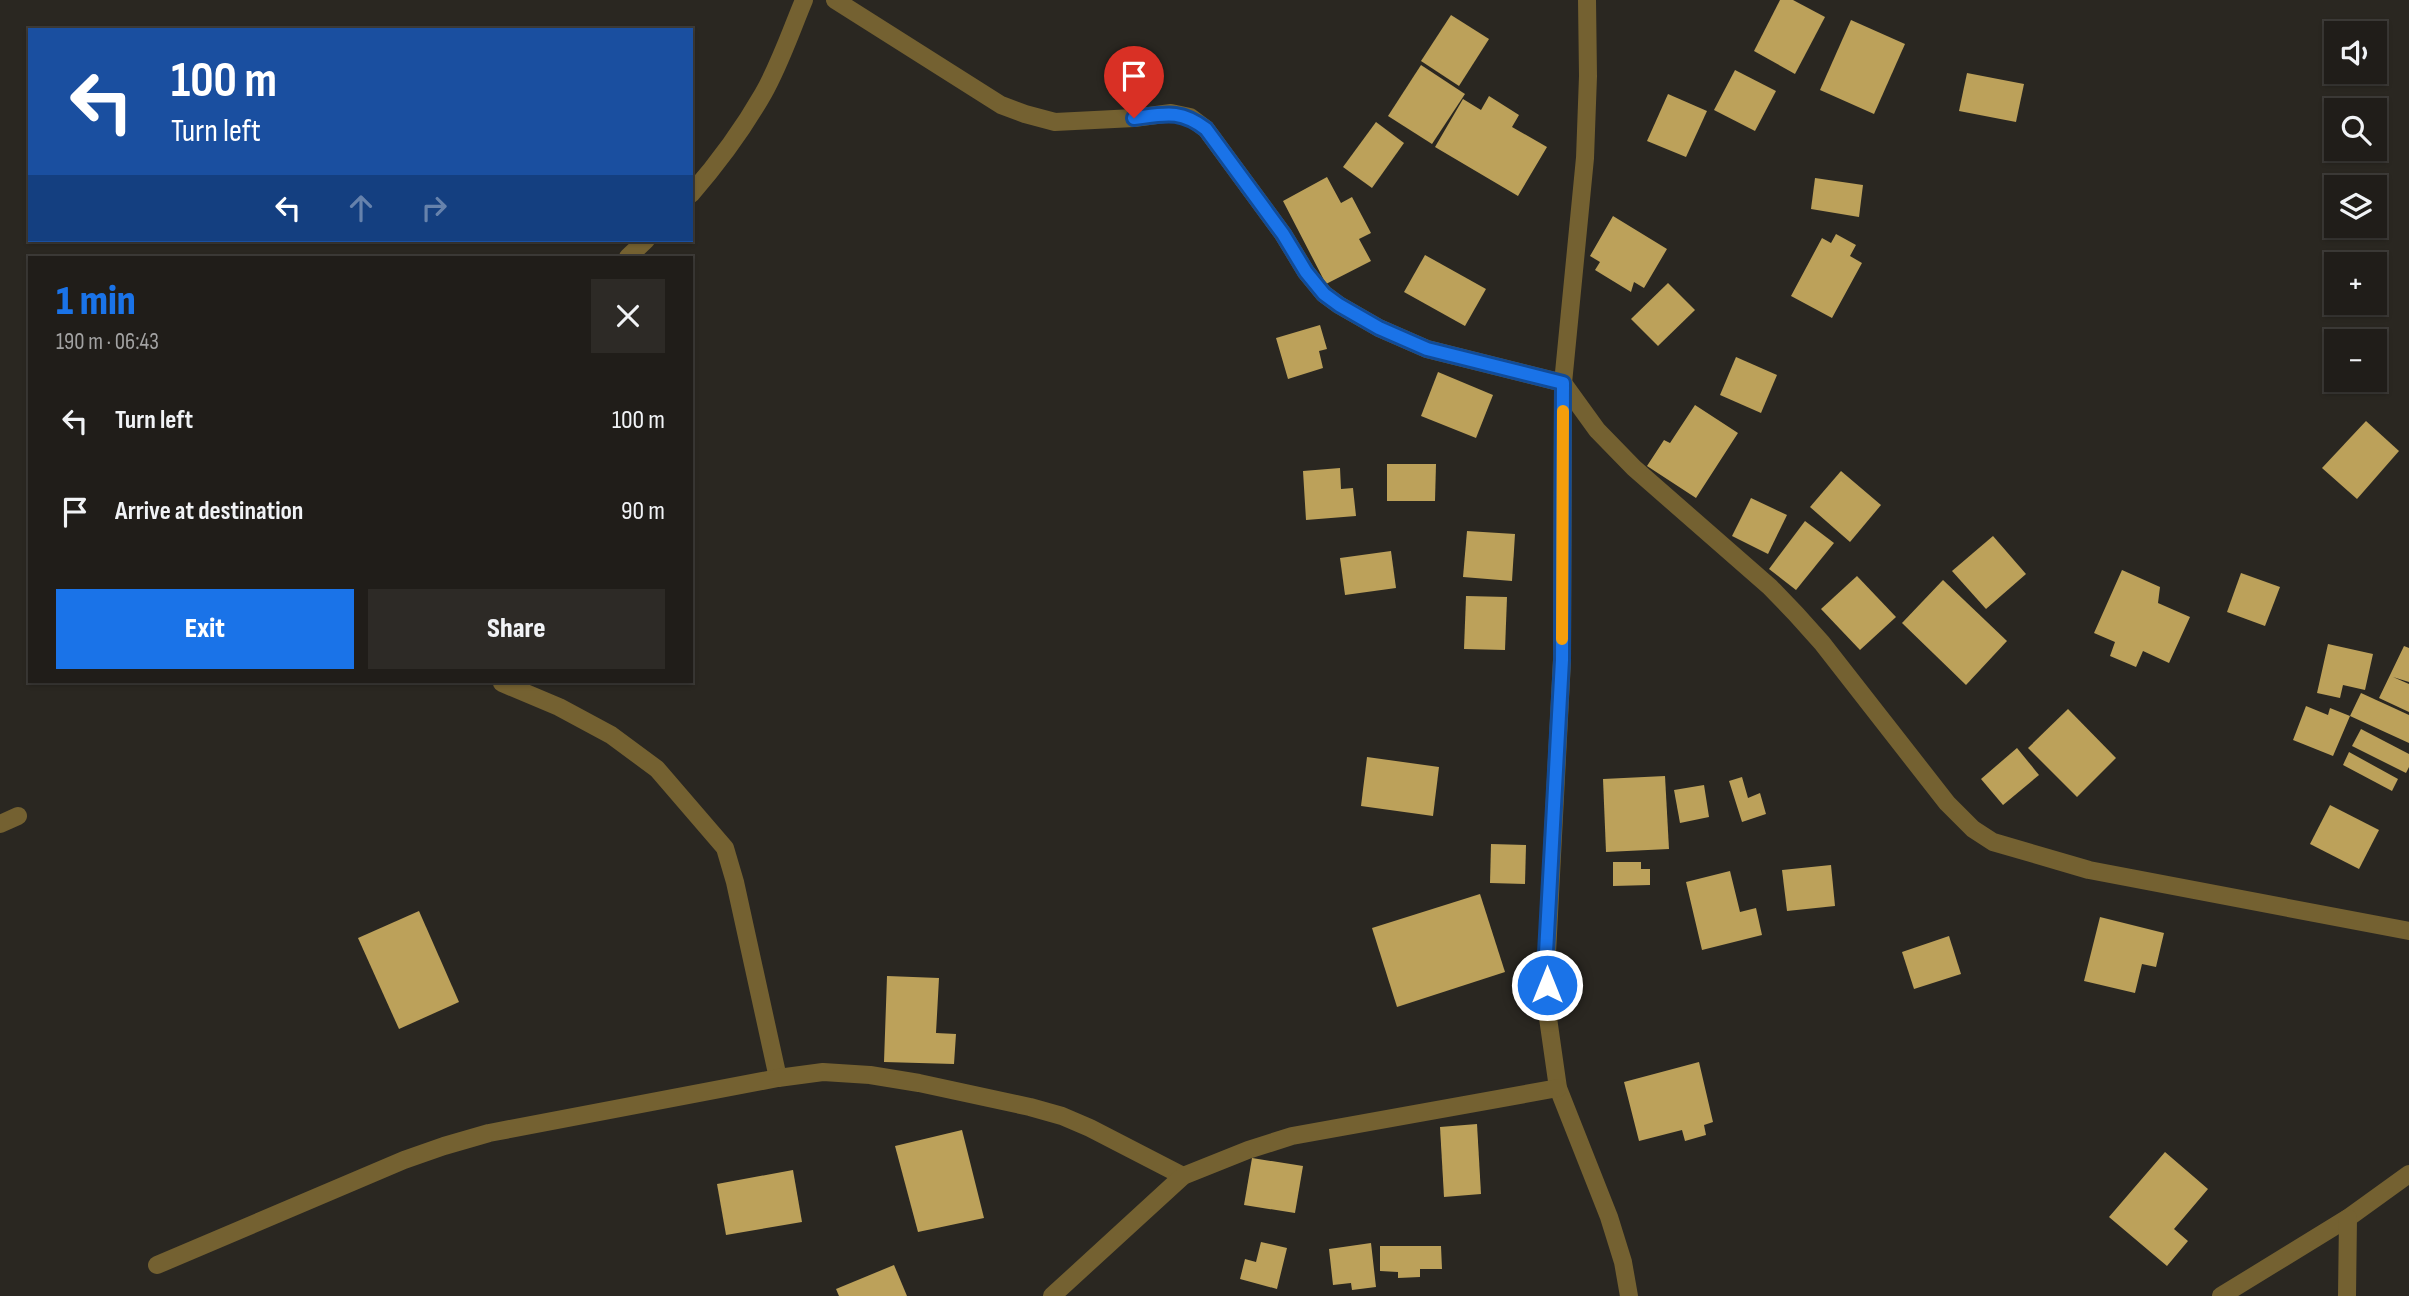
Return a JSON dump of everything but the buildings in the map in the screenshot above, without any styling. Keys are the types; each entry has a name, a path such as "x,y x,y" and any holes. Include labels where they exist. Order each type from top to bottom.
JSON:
{"street":[{"path":"693,192 716,166 763,94 804,0"},
{"path":"835,0 1001,106 1025,114 1055,122 1134,118 1171,113 1190,117 1206,129 1283,234 1306,272 1324,294 1339,305 1379,328 1427,349 1563,383 1597,430 1634,468 1760,578 1796,614 1822,643 1947,803 1973,829 1993,842 2089,870 2409,931"},
{"path":"1587,0 1585,158 1563,383 1562,660 1546,953 1548,1018 1558,1088 1609,1217 1623,1262 1629,1296"},
{"path":"629,256 644,242"},
{"path":"502,683 559,707 611,735 657,769 725,848 736,883 778,1078"},
{"path":"0,824 18,816"},
{"path":"157,1265 404,1160 444,1146 489,1133 778,1078 823,1072 870,1075 919,1083 1062,1116 1183,1176"},
{"path":"1052,1296 1183,1176 1292,1136 1558,1088"},
{"path":"2221,1296 2348,1218 2409,1174"},
{"path":"2347,1296 2348,1218"}],"slow traffic":[{"path":"1562,639 1563,411"}],"route":[{"path":"1134,118 1171,113 1190,117 1206,129 1283,234 1306,272 1324,294 1339,305 1379,328 1427,349 1563,383 1562,660 1546,953 1547,985"}]}
